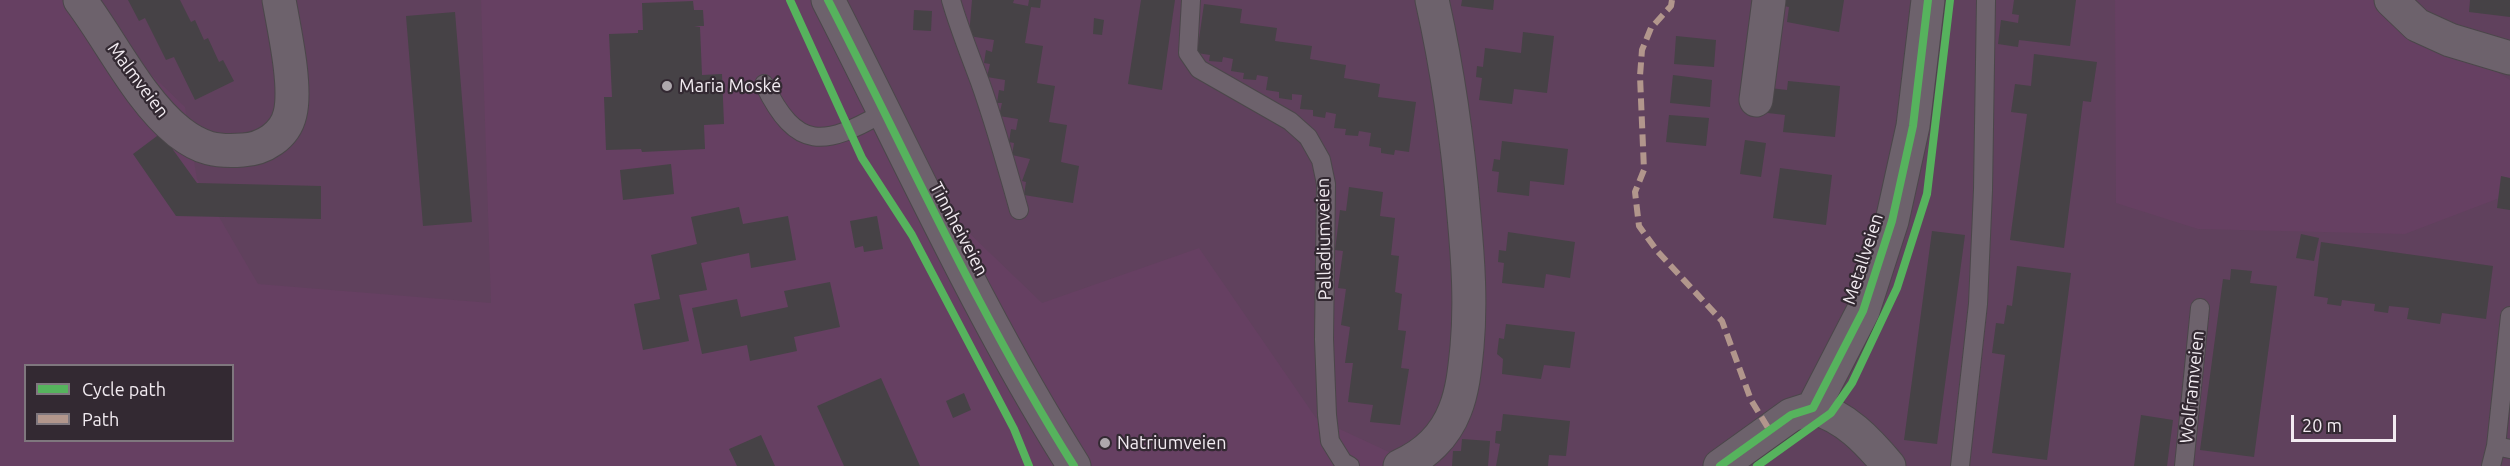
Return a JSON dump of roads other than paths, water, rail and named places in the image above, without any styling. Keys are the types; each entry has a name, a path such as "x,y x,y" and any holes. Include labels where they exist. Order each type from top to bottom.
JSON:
{"street":[{"name":"Malmveien","path":"80,0 156,108 178,132 208,151 219,151 260,148 277,136 290,115 291,84 279,0"},
{"name":"Tinnheiveien","path":"828,0 883,113 1006,352 1074,466"},
{"path":"1400,466 1413,460 1437,441 1456,409 1464,375 1468,330 1470,283 1458,138 1432,0"},
{"path":"1756,100 1769,0"},
{"name":"Metallveien","path":"1813,408 1863,311 1892,221 1913,126 1928,0"},
{"path":"2391,0 2417,25 2450,40 2510,58"},
{"path":"1720,466 1791,415 1813,408 1831,413 1863,437 1889,466"}],"lane":[{"path":"951,0 1019,210"},
{"name":"Palladiumveien","path":"1191,0 1188,53 1199,69 1290,121 1308,137 1321,160 1326,183 1324,339 1327,415 1330,441 1343,462 1350,466"},
{"path":"1960,466 1978,304 1983,190 1986,0"},
{"path":"764,84 781,113 798,130 816,139 834,137 850,131 883,113"},
{"name":"Wolframveien","path":"2184,466 2200,308"},
{"path":"2491,466 2503,447 2510,316"}],"place":[{"name":"Maria Moské","path":"667,86"},
{"name":"Natriumveien","path":"1105,443"}]}
